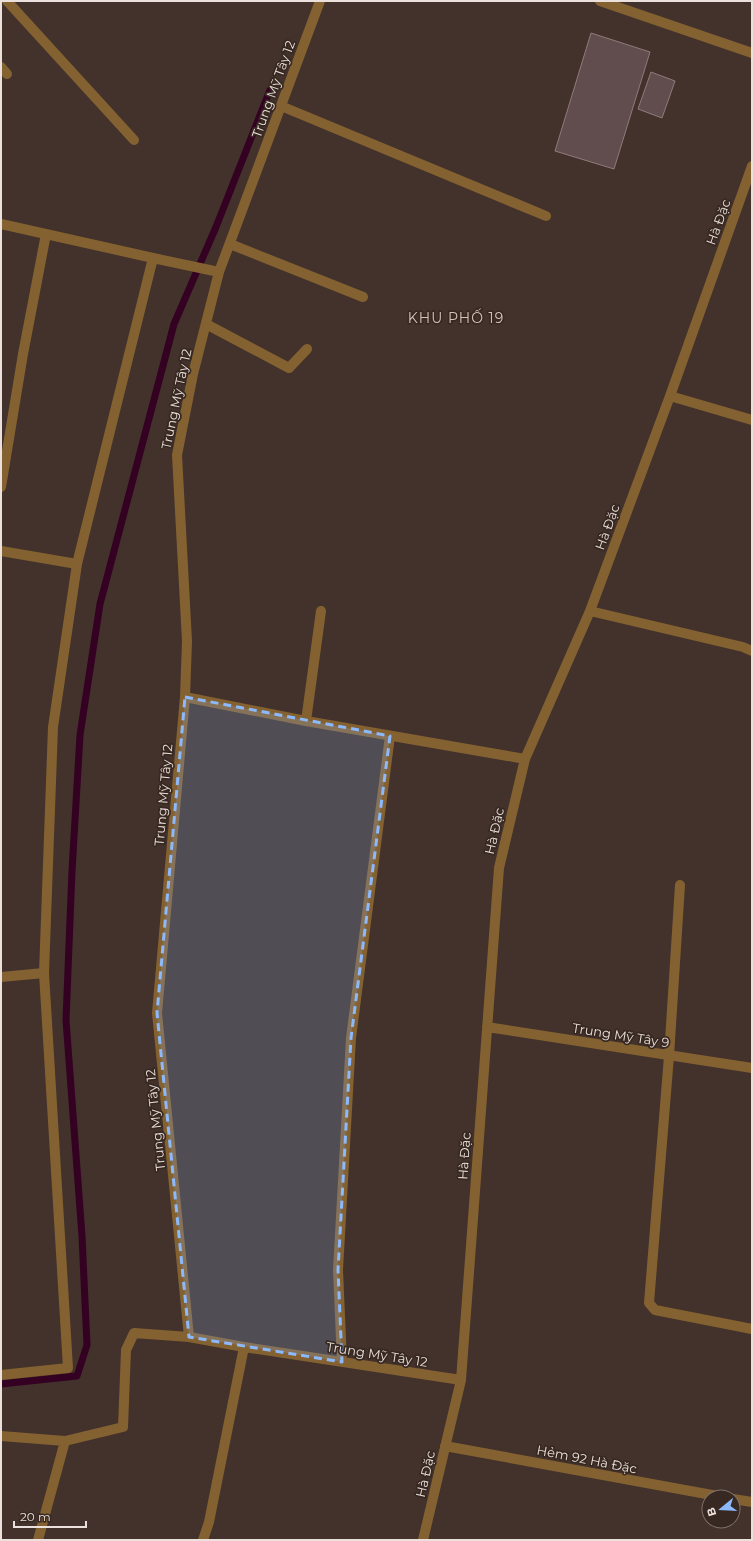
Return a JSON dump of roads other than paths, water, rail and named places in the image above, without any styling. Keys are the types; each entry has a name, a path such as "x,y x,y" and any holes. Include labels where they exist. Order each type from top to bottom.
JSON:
{"street":[{"path":"7,1 134,140"},
{"name":"Trung Mỹ Tây 12","path":"320,1 230,244 214,270 206,324 193,374 177,455 187,641 185,697 157,1013 189,1337 244,1347 461,1380"},
{"path":"600,1 752,53"},
{"path":"281,106 546,216"},
{"name":"Hà Đặc","path":"423,1540 461,1380 499,868 525,759 590,611 670,396 752,166"},
{"path":"1,224 214,270"},
{"path":"1,487 23,354 46,234"},
{"path":"230,244 363,297"},
{"path":"1,1375 68,1368 44,973 54,727 77,564 153,258"},
{"path":"206,324 289,368 307,349"},
{"path":"670,396 752,420"},
{"path":"1,551 77,564"},
{"path":"306,721 321,611"},
{"path":"590,611 743,647 752,651"},
{"path":"185,697 306,721 525,759"},
{"path":"342,1362 338,1270 351,1038 390,736"},
{"path":"680,884 669,1056 649,1303 655,1310 752,1329"},
{"path":"1,977 44,973"},
{"name":"Trung Mỹ Tây 9","path":"486,1027 752,1068"},
{"path":"1,1436 65,1441 123,1427 126,1350 134,1333 189,1337"},
{"path":"203,1540 210,1515 244,1347"},
{"path":"38,1540 65,1441"},
{"name":"Hẻm 92 Hà Đặc","path":"445,1446 701,1493"},
{"path":"741,1500 752,1502"}],"waterway":[{"path":"1,1384 77,1376 87,1345 82,1236 66,1020 72,871 80,735 100,604 174,324 216,227 270,90"}],"district":[{"name":"KHU PHỐ 19","path":"456,318"}]}
